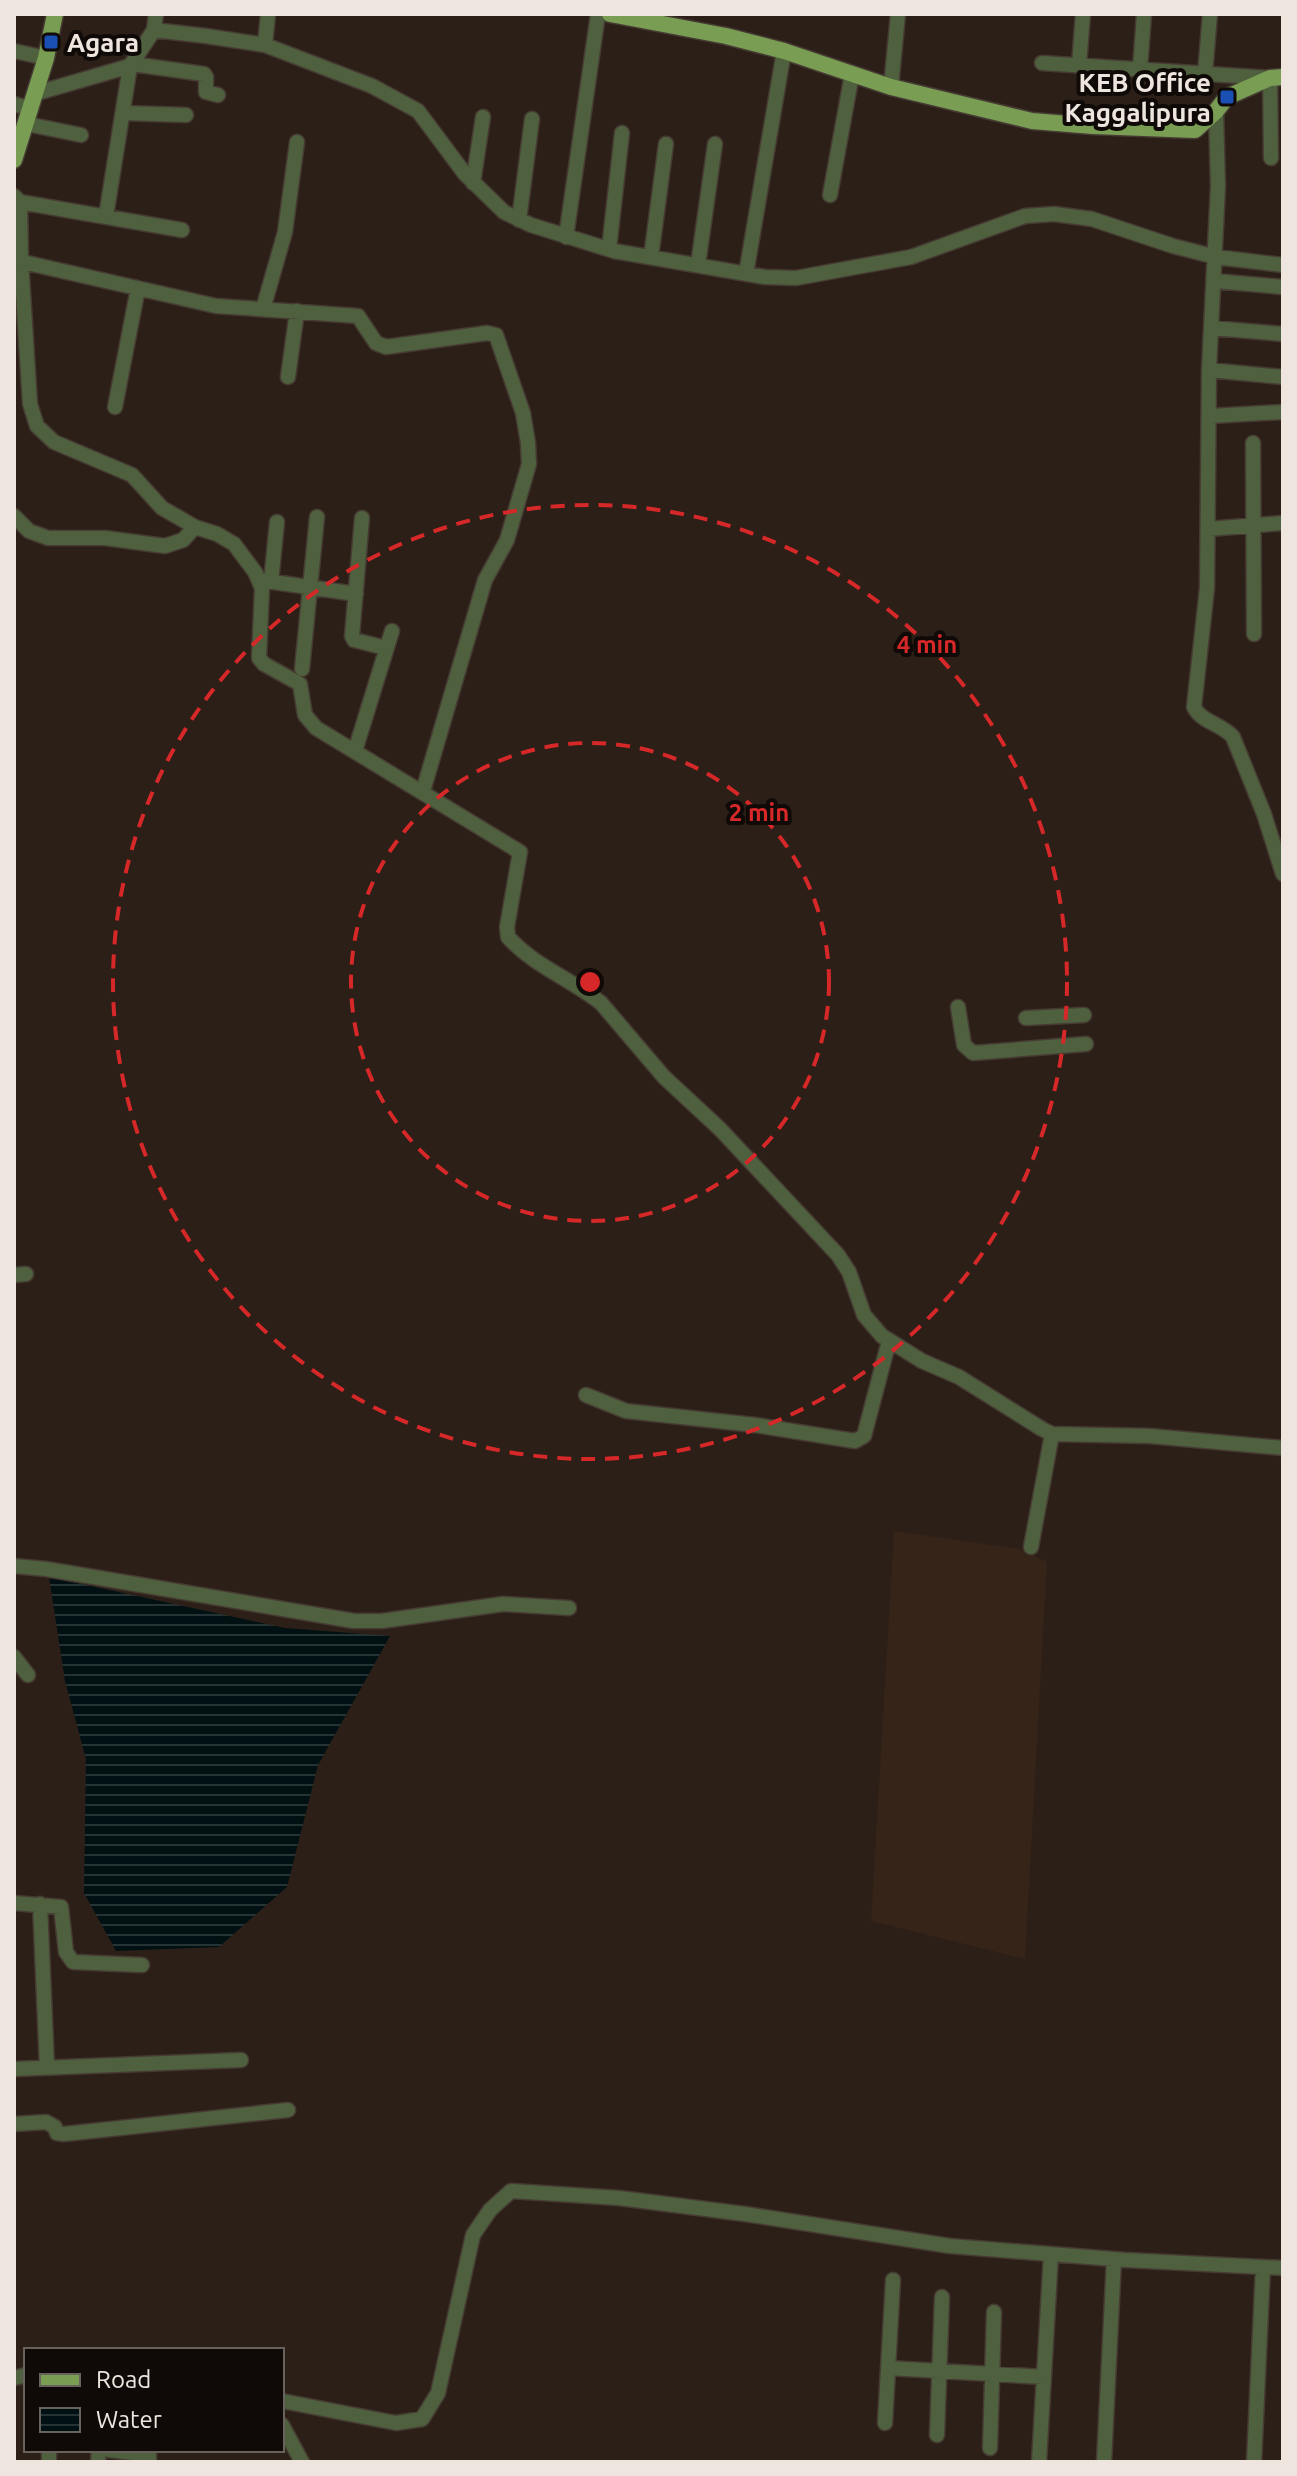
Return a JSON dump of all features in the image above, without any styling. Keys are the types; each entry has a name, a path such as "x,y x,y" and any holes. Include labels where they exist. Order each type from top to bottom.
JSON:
{"main road":[{"path":"14,159 32,108 55,14"},
{"path":"610,14 726,36 784,51 891,87 1032,121 1195,130 1227,97 1276,77"}],"street":[{"path":"106,216 131,65 154,30 156,14"},
{"path":"265,45 268,14"},
{"path":"566,237 598,14"},
{"path":"891,87 898,14"},
{"path":"1079,65 1083,14"},
{"path":"1140,69 1144,14"},
{"path":"1205,74 1210,14"},
{"path":"154,30 265,45 372,86 418,111 473,183 498,208 519,220 609,249 746,274 796,278 885,264 936,250 1012,220 1042,214 1092,219 1216,257 1283,265"},
{"path":"14,51 46,58"},
{"path":"746,274 784,51"},
{"path":"1042,63 1276,77 1271,158"},
{"path":"32,108 131,65 204,74 206,92 218,95"},
{"path":"830,195 852,74"},
{"path":"14,104 32,108 81,135"},
{"path":"1216,111 1218,182 1209,370 1207,588 1194,707 1198,714 1227,730 1233,737 1264,814 1283,874"},
{"path":"123,113 186,115"},
{"path":"473,183 483,117"},
{"path":"519,220 532,119"},
{"path":"609,249 622,133"},
{"path":"263,309 285,232 297,142"},
{"path":"651,257 666,144"},
{"path":"698,265 715,144"},
{"path":"182,230 17,199 19,318 30,404 37,426 54,442 132,475 162,508 234,544 265,581 356,594"},
{"path":"17,260 216,306 358,316 376,343 386,347 492,333 497,338 525,422 529,464 505,546 485,580 423,791"},
{"path":"1215,281 1283,287"},
{"path":"115,407 138,288"},
{"path":"288,377 297,311"},
{"path":"1212,328 1283,334"},
{"path":"1209,370 1283,377"},
{"path":"1210,416 1283,412"},
{"path":"1253,443 1254,634"},
{"path":"14,516 29,531 48,538 105,538 165,546 183,540 195,527"},
{"path":"302,669 317,517"},
{"path":"362,518 352,636 354,640 386,648"},
{"path":"277,522 265,581 259,658 264,664 297,681 309,722 520,852 508,937 545,969 601,1003 664,1077 720,1129 822,1237 849,1272 864,1315 889,1341 922,1361 959,1377 1052,1434 1150,1436 1283,1448"},
{"path":"1208,529 1283,523"},
{"path":"355,751 392,631"},
{"path":"958,1007 964,1045 973,1053 1086,1044"},
{"path":"1026,1018 1084,1015"},
{"path":"586,1395 626,1411 755,1425 855,1441 864,1436 889,1341"},
{"path":"1031,1547 1052,1434"},
{"path":"14,1566 76,1573 354,1621 382,1621 503,1604 569,1608"},
{"path":"14,1657 28,1675"},
{"path":"14,1903 61,1907 66,1952 73,1962 142,1965"},
{"path":"40,1904 47,2067"},
{"path":"14,2069 241,2060"},
{"path":"14,2124 46,2122 55,2127 57,2133 64,2134 288,2110"},
{"path":"284,2401 396,2423 422,2419 438,2393 473,2235 490,2210 511,2191 619,2198 950,2246 1283,2268"},
{"path":"1039,2462 1051,2254"},
{"path":"1104,2462 1114,2259"},
{"path":"1254,2462 1263,2267"},
{"path":"885,2423 893,2280"},
{"path":"937,2435 942,2297"},
{"path":"990,2448 994,2312"},
{"path":"888,2368 1044,2377"},
{"path":"284,2429 302,2462"},
{"path":"125,2452 149,2455 149,2462"}],"shaded area":[{"path":"894,1531 1020,1549 1047,1562 1025,1959 871,1921"}],"water":[{"path":"49,1577 285,1628 390,1636 318,1765 287,1887 219,1947 116,1951 84,1893 86,1759 65,1681"}],"place":[{"name":"Agara","path":"51,42"},
{"name":"KEB Office Kaggalipura","path":"1227,97"}]}
